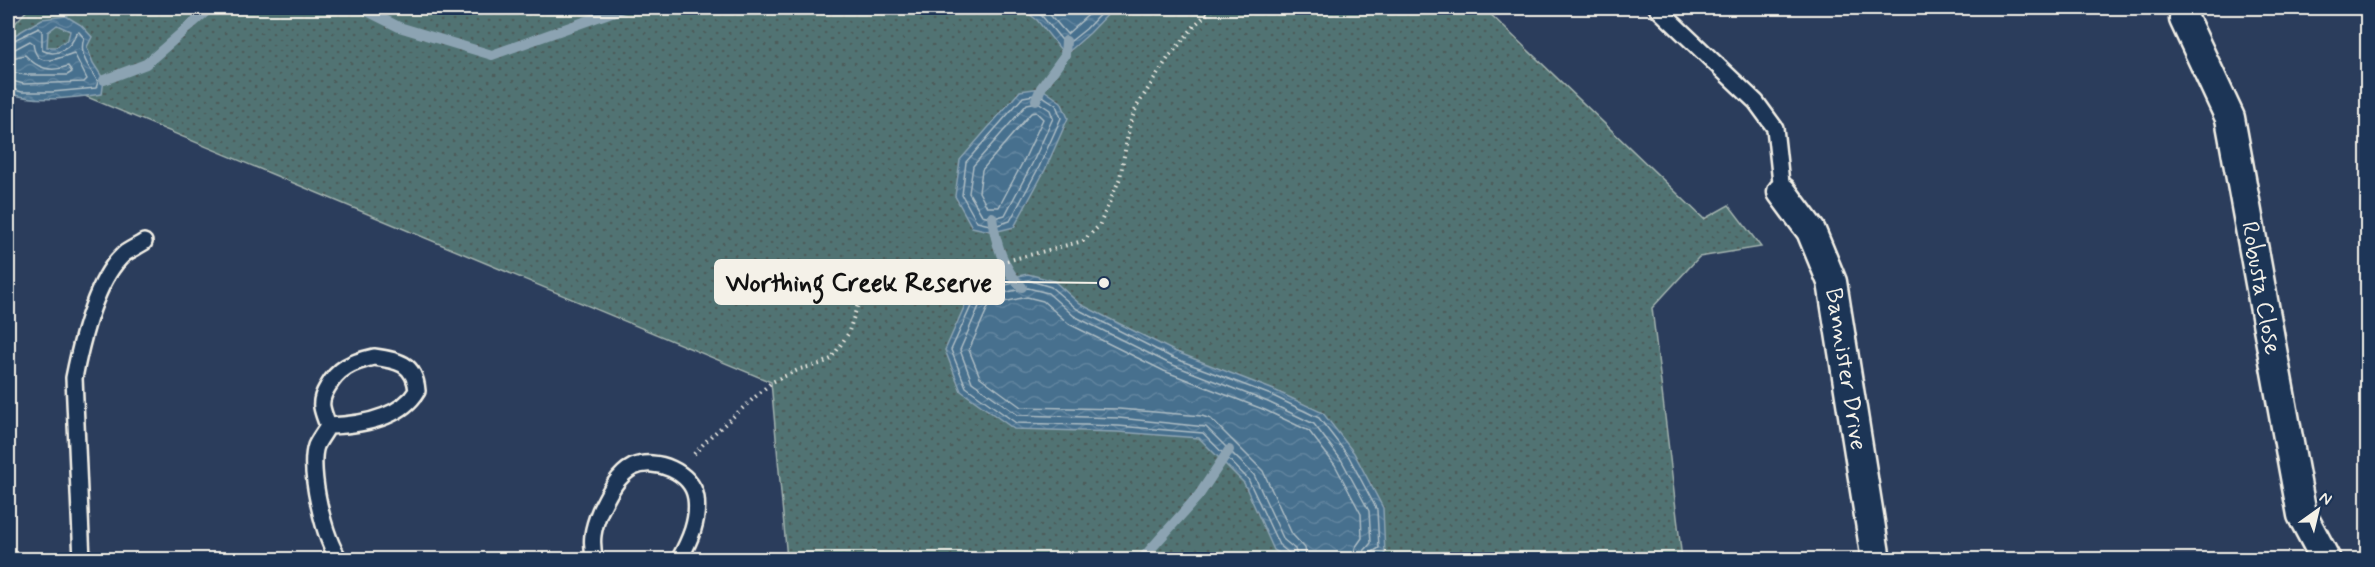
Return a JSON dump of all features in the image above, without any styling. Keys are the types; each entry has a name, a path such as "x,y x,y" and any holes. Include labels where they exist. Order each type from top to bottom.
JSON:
{"street":[{"name":"Robusta Close","path":"2184,19 2229,118 2302,515 2326,560"},
{"name":"Bannister Drive","path":"1782,192 1811,231 1832,282 1876,560"}],"lane":[{"path":"1656,8 1756,102 1775,128 1782,192"},
{"path":"82,560 74,378 96,303 109,273 124,254 144,242"},
{"path":"328,426 348,425 375,419 402,408 412,400 417,391 413,372 402,363 374,357 352,362 339,370 325,391 321,405 328,426 316,446 314,462 322,520 327,538 340,560"},
{"path":"595,560 591,547 593,528 607,495 621,476 634,467 651,463 677,472 689,483 696,496 696,517 691,537 680,560"}],"path":[{"path":"677,472 709,438 772,382 800,369 831,359 848,334 857,307 866,291 876,280 904,268 991,265 1083,241 1099,226 1120,178 1130,123 1137,106 1168,58 1197,23 1213,8"}],"green space":[{"path":"29,8 1484,8 1704,219 1729,205 1761,247 1699,257 1652,308 1682,559 787,559 771,382 8,64 8,31"}],"water":[{"path":"1021,8 1114,8 1065,55 1037,20"},
{"path":"66,16 81,25 92,37 87,47 93,63 104,80 102,94 42,99 8,93 8,39 42,19","holes":["57,25 70,31 68,39 56,47 47,47 48,32"]},
{"path":"1041,88 1061,102 1068,118 1045,170 1014,227 994,232 972,227 955,196 960,160 1020,91"},
{"path":"1028,274 1054,281 1080,304 1174,351 1274,390 1323,413 1354,453 1383,508 1385,554 1368,559 1288,559 1274,550 1244,483 1199,438 1118,432 1014,429 961,391 945,350 974,285"}],"waterway":[{"path":"104,80 146,64 210,8"},
{"path":"361,8 399,27 492,55 623,8"},
{"path":"1036,100 1041,88 1065,55 1066,41"},
{"path":"992,217 1001,255 1010,273 1022,287"},
{"path":"1141,560 1199,495 1229,450"}],"place":[{"name":"Worthing Creek Reserve","path":"1104,283"}]}
